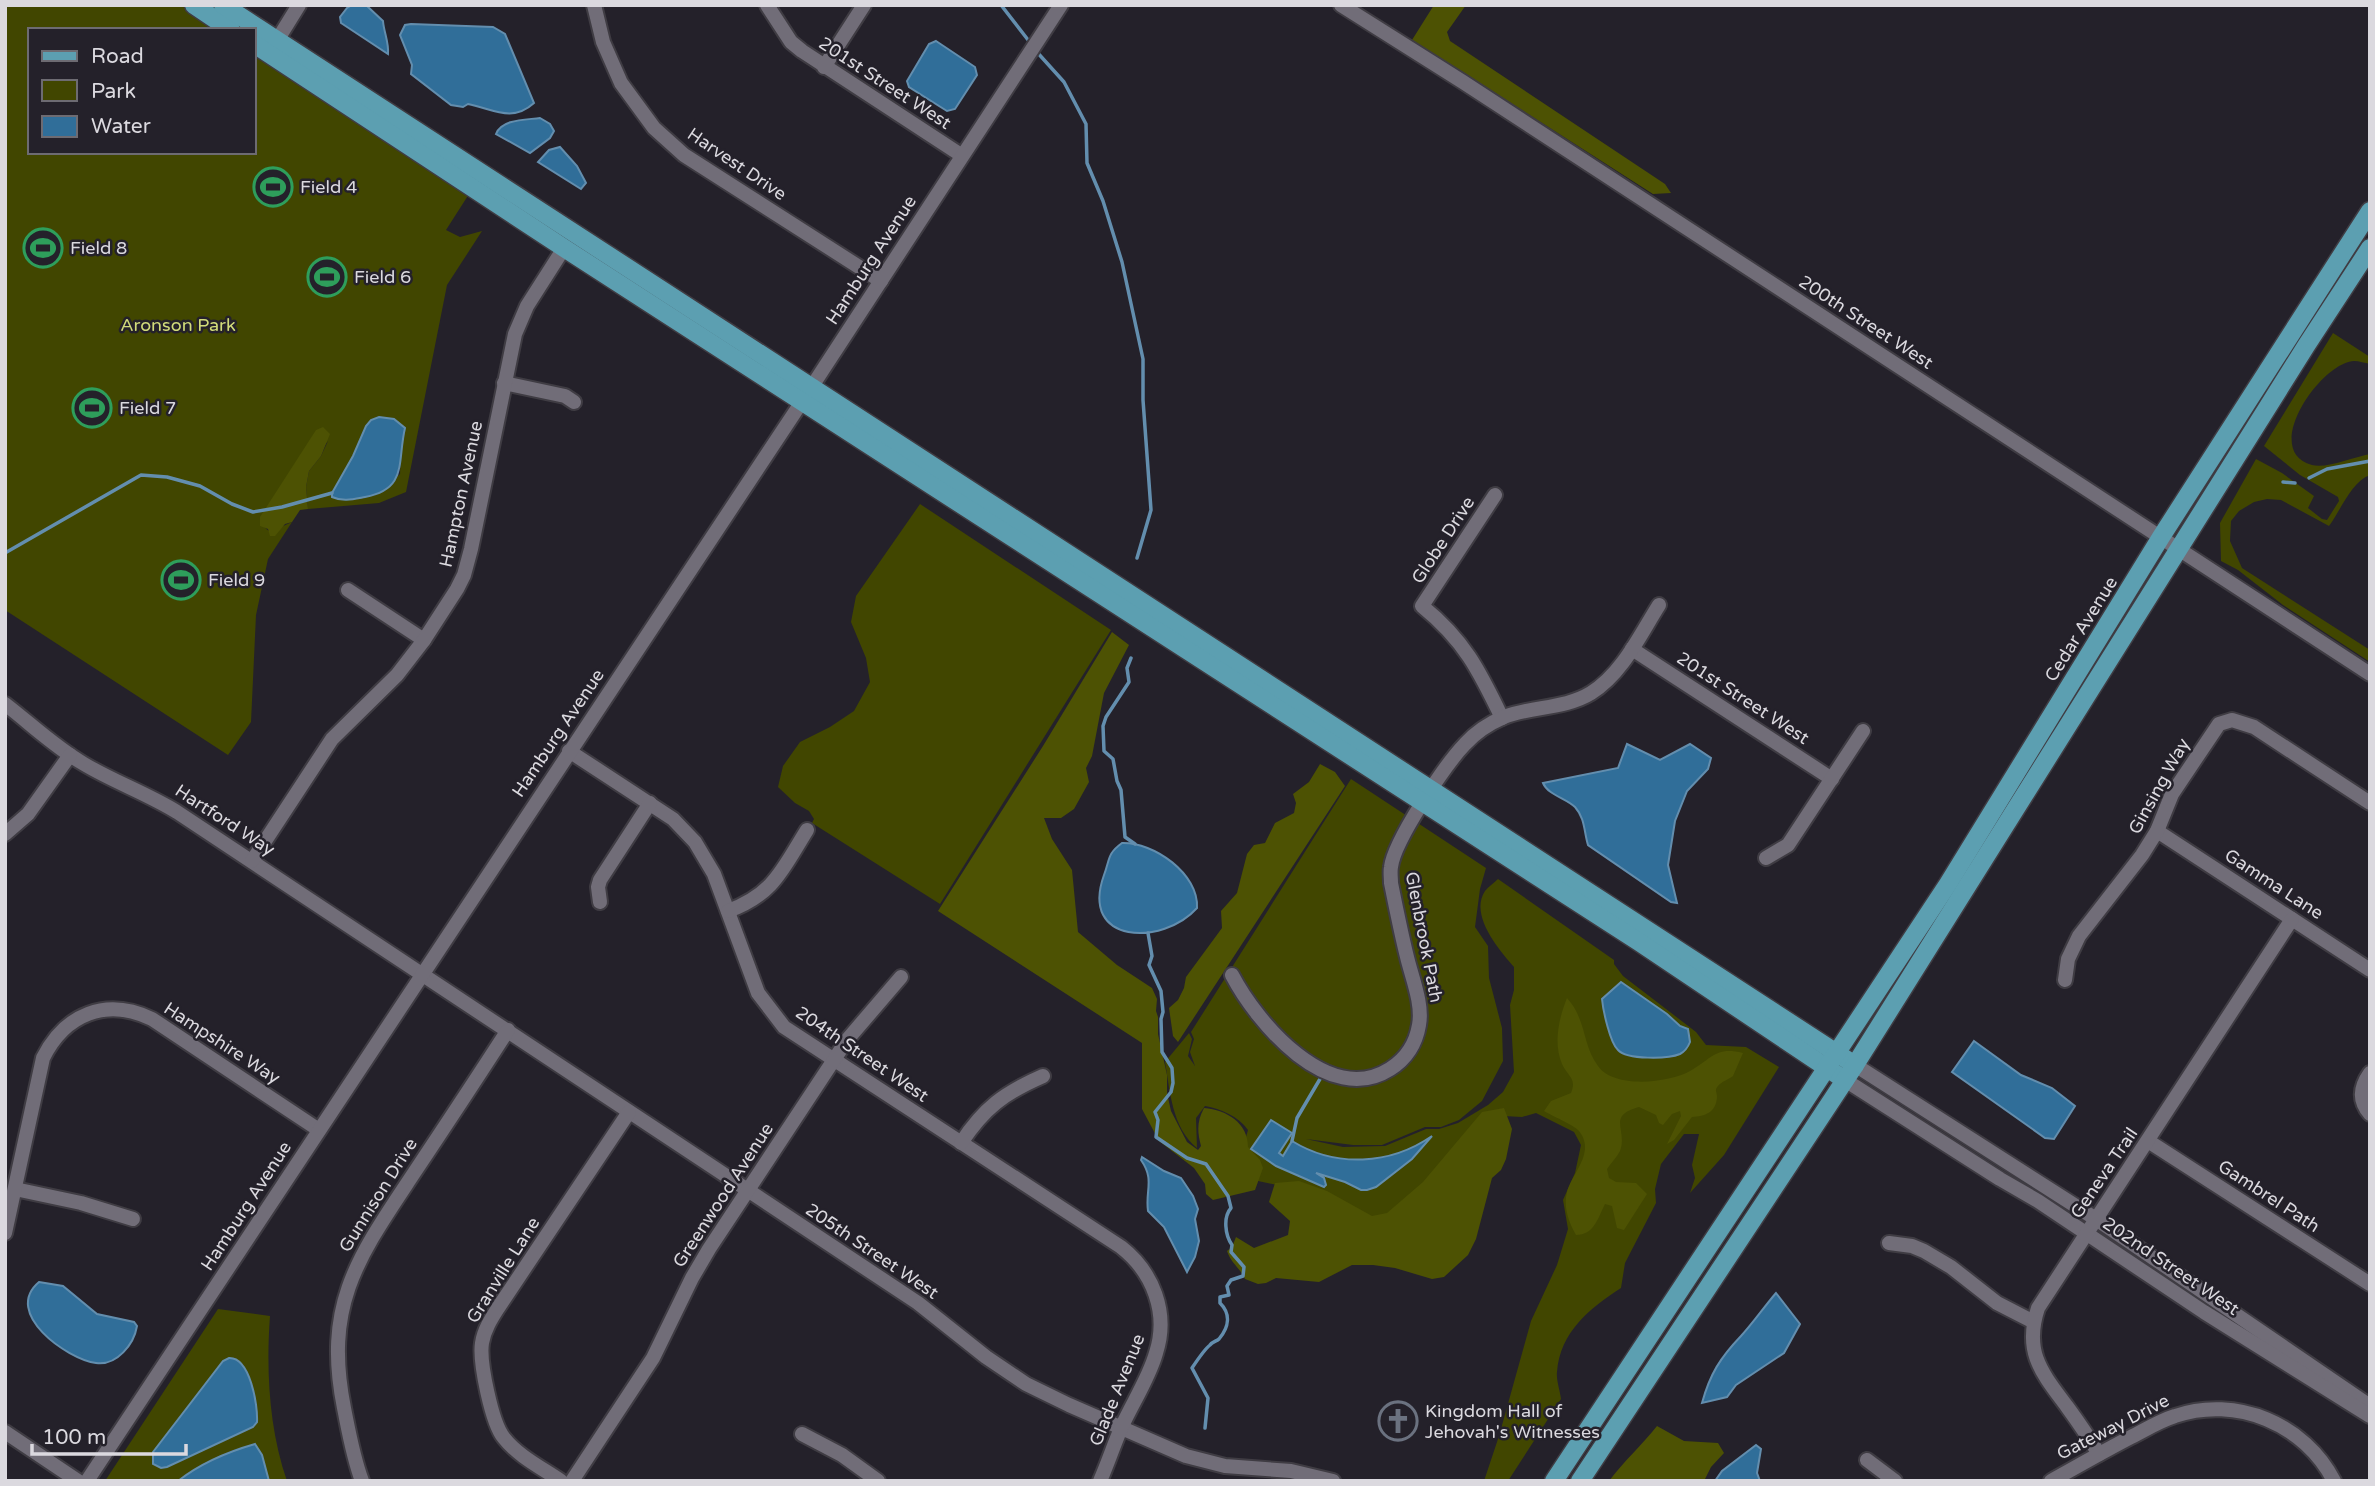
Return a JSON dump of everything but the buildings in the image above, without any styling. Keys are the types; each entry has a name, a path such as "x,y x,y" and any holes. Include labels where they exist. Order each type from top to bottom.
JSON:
{"main road":[{"path":"194,5 228,28"},
{"path":"223,5 247,28"},
{"path":"266,46 564,248 807,394"},
{"path":"266,46 1850,1072"},
{"name":"Cedar Avenue","path":"1554,1481 1948,884 2161,537 2370,211"},
{"path":"1580,1481 1850,1072 2370,248"}],"street":[{"path":"266,46 299,5"},
{"name":"Harvest Drive","path":"594,5 603,42 612,64 635,104 654,128 684,155 881,281"},
{"name":"201st Street West","path":"767,5 795,46 961,155"},
{"path":"824,67 864,5"},
{"name":"Hamburg Avenue","path":"87,1481 807,394 1061,5"},
{"name":"200th Street West","path":"1341,5 2370,674"},
{"name":"Hampton Avenue","path":"252,861 332,739 397,675 424,640 457,589 467,567 517,326 564,248"},
{"path":"504,383 565,396 574,402"},
{"name":"Globe Drive","path":"1495,495 1422,606 1448,628 1470,656 1502,718"},
{"path":"348,590 424,640"},
{"name":"Glenbrook Path","path":"1232,975 1246,1000 1268,1029 1296,1053 1326,1071 1338,1076 1369,1078 1397,1065 1409,1052 1420,1022 1417,993 1395,905 1391,868 1403,834 1465,744 1502,718 1528,709 1568,703 1592,693 1632,649 1659,606"},
{"name":"201st Street West","path":"1632,649 1832,779"},
{"name":"Hartford Way","path":"5,704 70,755 107,776 148,794 423,972"},
{"name":"Ginsing Way","path":"2065,980 2068,959 2079,936 2142,855 2157,831 2178,785 2214,730 2227,720 2254,727 2370,803"},
{"path":"1766,858 1788,845 1863,731"},
{"name":"204th Street West","path":"569,751 681,826 701,849 714,874 754,985 770,1011 792,1034 1116,1244"},
{"path":"5,834 28,814 70,755"},
{"path":"600,902 600,880 650,803"},
{"path":"728,911 748,903 768,890 807,830"},
{"name":"Gamma Lane","path":"2157,831 2370,970"},
{"name":"Geneva Trail","path":"2099,1454 2041,1371 2034,1351 2034,1322 2045,1297 2292,919"},
{"name":"205th Street West","path":"423,972 918,1303 1013,1376 1044,1394 1200,1461 1276,1476 1299,1473 1333,1481"},
{"name":"Greenwood Avenue","path":"572,1481 653,1358 696,1269 854,1030 901,977"},
{"name":"Hampshire Way","path":"5,1233 43,1058 55,1038 70,1023 85,1015 103,1010 125,1010 152,1019 319,1130"},
{"name":"Gunnison Drive","path":"362,1481 351,1447 338,1374 337,1337 346,1290 369,1241 508,1030"},
{"name":"202nd Street West","path":"1850,1072 2096,1219 2370,1406"},
{"name":"202nd Street West","path":"1850,1072 2000,1179 2038,1200 2203,1312 2370,1416"},
{"path":"2370,1073 2360,1094 2364,1108 2370,1114"},
{"path":"961,1143 991,1105 1008,1093 1043,1076"},
{"name":"Granville Lane","path":"561,1481 518,1452 500,1434 491,1406 481,1352 483,1340 491,1320 629,1112"},
{"name":"Gambrel Path","path":"2148,1141 2370,1284"},
{"path":"15,1189 81,1203 133,1219"},
{"path":"1888,1243 1912,1246 1931,1254 1997,1303 2034,1322"},
{"name":"Glade Avenue","path":"1100,1481 1160,1341 1160,1316 1155,1293 1133,1258 1116,1244"},
{"name":"Gateway Drive","path":"2051,1481 2174,1416 2201,1410 2227,1409 2264,1418 2287,1429 2310,1447 2327,1467 2334,1481"},
{"path":"5,1432 78,1481"},
{"path":"802,1434 842,1455 878,1481"},
{"path":"1867,1460 1895,1481"}],"green space":[{"name":"Aronson Park","path":"5,5 206,5 241,28 28,28 28,154 256,154 256,37 478,180 446,230 460,237 482,231 447,285 406,492 379,503 308,509 306,487 309,471 321,456 328,441 263,526 270,532 292,522 268,559 256,615 251,722 228,755 5,610","holes":["366,426 405,428 400,474 376,495 339,500 332,492 353,456"]},
{"path":"2333,333 2370,357 2370,364 2354,361 2340,365 2326,376 2301,408 2293,426 2292,443 2297,457 2318,466 2370,454 2370,475 2352,490 2329,526 2281,500 2267,499 2254,502 2239,511 2231,521 2230,541 2242,568 2370,650 2370,662 2221,561 2220,523 2256,459 2282,473 2314,496 2308,508 2322,519 2327,520 2339,501 2338,497 2300,475 2264,446"},
{"path":"920,504 1111,630 940,904 812,823 814,819 809,811 795,803 778,787 783,766 800,742 854,711 870,682 866,658 851,622 856,596"},
{"path":"1351,779 1486,868 1475,927 1488,946 1489,978 1502,1028 1503,1061 1482,1101 1459,1120 1441,1127 1425,1127 1382,1145 1353,1145 1306,1139 1343,1147 1385,1146 1426,1129 1439,1129 1458,1123 1488,1105 1503,1092 1514,1072 1510,1005 1514,990 1514,967 1488,932 1481,911 1481,900 1485,891 1498,879 1614,960 1623,976 1696,1032 1706,1045 1746,1047 1779,1067 1724,1155 1690,1193 1695,1178 1692,1165 1699,1134 1684,1134 1661,1164 1655,1189 1656,1203 1625,1263 1621,1288 1598,1304 1570,1333 1559,1358 1557,1372 1561,1399 1508,1481 1484,1481 1531,1321 1557,1265 1568,1229 1563,1200 1575,1173 1581,1145 1574,1132 1536,1113 1522,1117 1503,1116 1401,1206 1379,1219 1282,1186 1258,1181 1252,1164 1242,1151 1248,1130 1223,1111 1205,1106 1196,1118 1197,1148 1182,1130 1171,1097 1165,1062 1189,1033 1192,1039 1188,1056 1195,1066 1190,1052 1194,1039 1191,1032"},
{"path":"218,1309 270,1316 270,1399 276,1441 287,1481 269,1481 262,1455 255,1444 231,1451 178,1481 105,1481","holes":["234,1358 243,1365 248,1376 253,1427 153,1452 223,1361"]}],"shaded area":[{"path":"1434,5 1466,5 1447,32 1450,41 1665,184 1671,193 1653,194 1412,40"},
{"path":"323,427 330,434 321,456 309,471 306,487 308,509 300,510 292,522 285,524 275,536 270,536 268,529 260,526 260,517 316,430"},
{"path":"1112,632 1129,645 1104,693 1092,756 1086,768 1089,782 1074,809 1061,818 1044,818 1052,839 1072,870 1078,932 1117,965 1152,988 1157,999 1158,1034 1167,1075 1167,1093 1171,1111 1187,1142 1198,1150 1201,1146 1198,1131 1200,1117 1204,1108 1212,1109 1235,1119 1244,1131 1248,1147 1260,1160 1263,1168 1255,1190 1213,1200 1206,1194 1205,1184 1194,1168 1159,1141 1142,1109 1142,1043 938,911"},
{"path":"1320,764 1335,772 1345,786 1178,1042 1173,1036 1169,1008 1178,1000 1186,977 1222,928 1221,911 1237,893 1247,854 1254,845 1265,843 1275,823 1294,813 1296,803 1293,794 1309,782"},
{"path":"1567,998 1578,1015 1593,1058 1606,1073 1616,1078 1642,1082 1669,1079 1690,1071 1720,1052 1743,1053 1733,1076 1717,1088 1716,1102 1712,1110 1692,1117 1674,1140 1667,1144 1681,1116 1680,1111 1672,1114 1663,1125 1659,1123 1656,1115 1639,1107 1623,1115 1620,1124 1622,1143 1619,1153 1607,1169 1609,1178 1616,1182 1636,1183 1647,1194 1624,1230 1617,1228 1612,1206 1605,1204 1595,1225 1582,1234 1576,1235 1567,1215 1567,1192 1582,1162 1585,1146 1578,1130 1544,1111 1551,1101 1571,1093 1573,1088 1558,1048 1560,1022"},
{"path":"1504,1108 1512,1129 1506,1159 1501,1170 1492,1178 1476,1239 1468,1255 1444,1277 1432,1279 1395,1268 1352,1265 1319,1282 1276,1278 1258,1284 1245,1279 1229,1255 1227,1251 1236,1237 1254,1248 1288,1235 1290,1221 1269,1202 1275,1183 1299,1181 1327,1191 1372,1216 1387,1213 1423,1182 1482,1112"},
{"path":"1657,1426 1684,1441 1718,1443 1724,1453 1711,1467 1704,1481 1609,1481 1621,1467"}],"water":[{"path":"352,5 367,6 383,21 388,54 341,23 340,17"},
{"path":"405,25 493,27 505,34 534,103 526,109 510,113 468,104 463,107 451,105 411,74 412,65 400,35"},
{"path":"936,41 975,67 977,75 955,109 947,111 909,87 907,81 929,44"},
{"path":"540,118 550,124 554,131 550,138 530,153 496,134 503,125"},
{"path":"560,147 577,166 586,183 581,189 538,162 549,150"},
{"path":"379,417 394,419 405,428 400,463 394,481 379,493 365,497 344,500 332,497 366,426"},
{"path":"1627,744 1660,760 1690,744 1711,758 1708,769 1687,791 1675,821 1668,865 1677,903 1671,902 1588,845 1578,811 1549,791 1543,783 1618,768"},
{"path":"1122,843 1147,848 1172,862 1191,883 1197,908 1165,929 1146,933 1128,932 1113,926 1103,915 1099,898 1110,857"},
{"path":"1621,982 1680,1026 1688,1029 1690,1042 1684,1052 1674,1056 1648,1058 1630,1056 1618,1050 1610,1034 1602,999"},
{"path":"1974,1041 2021,1075 2052,1088 2075,1106 2054,1139 2045,1138 1952,1072"},
{"path":"1271,1120 1292,1133 1279,1153 1283,1156 1292,1141 1327,1156 1345,1159 1381,1157 1416,1146 1432,1136 1412,1159 1376,1187 1361,1190 1316,1173 1324,1178 1324,1187 1276,1166 1251,1149"},
{"path":"1142,1157 1181,1178 1193,1196 1198,1209 1195,1219 1199,1241 1187,1272 1164,1227 1148,1211 1149,1179"},
{"path":"39,1282 63,1286 97,1314 134,1322 137,1326 128,1346 111,1361 96,1363 84,1360 55,1344 33,1320 28,1307 30,1294"},
{"path":"1776,1293 1800,1324 1784,1353 1736,1385 1727,1397 1702,1403 1712,1375 1722,1359"},
{"path":"229,1358 242,1365 247,1373 254,1394 257,1422 253,1427 167,1467 161,1468 153,1464 153,1452 223,1361"},
{"path":"255,1444 262,1455 269,1481 178,1481 215,1459"},
{"path":"1756,1445 1761,1449 1757,1473 1760,1481 1715,1481 1722,1471"}],"waterway":[{"path":"1001,5 1032,45"},
{"path":"1036,51 1064,82 1086,124 1087,163 1103,201 1122,262 1143,359 1143,400 1151,510 1137,558"},
{"path":"2309,478 2327,469 2370,461"},
{"path":"5,553 141,475 167,477 200,486 253,512 332,493"},
{"path":"2283,482 2295,483"},
{"path":"1131,658 1127,668 1129,682 1103,726 1104,751 1113,759 1121,790 1125,837 1135,844"},
{"path":"1148,933 1152,956 1149,965 1161,991 1162,1052 1172,1068 1173,1083 1171,1092 1155,1112 1158,1120 1156,1137 1187,1158 1206,1164 1228,1196 1231,1208 1226,1226 1232,1245 1231,1252 1244,1267 1243,1276 1231,1280 1227,1286 1229,1295 1220,1297 1227,1316 1225,1330 1192,1368 1208,1398 1205,1428"},
{"path":"1292,1141 1297,1118 1320,1079"}],"place":[{"name":"Field 4","path":"273,187"},
{"name":"Field 8","path":"43,248"},
{"name":"Field 6","path":"327,277"},
{"name":"Field 7","path":"92,408"},
{"name":"Field 9","path":"181,580"},
{"name":"Kingdom Hall of Jehovah's Witnesses","path":"1398,1421"}]}
